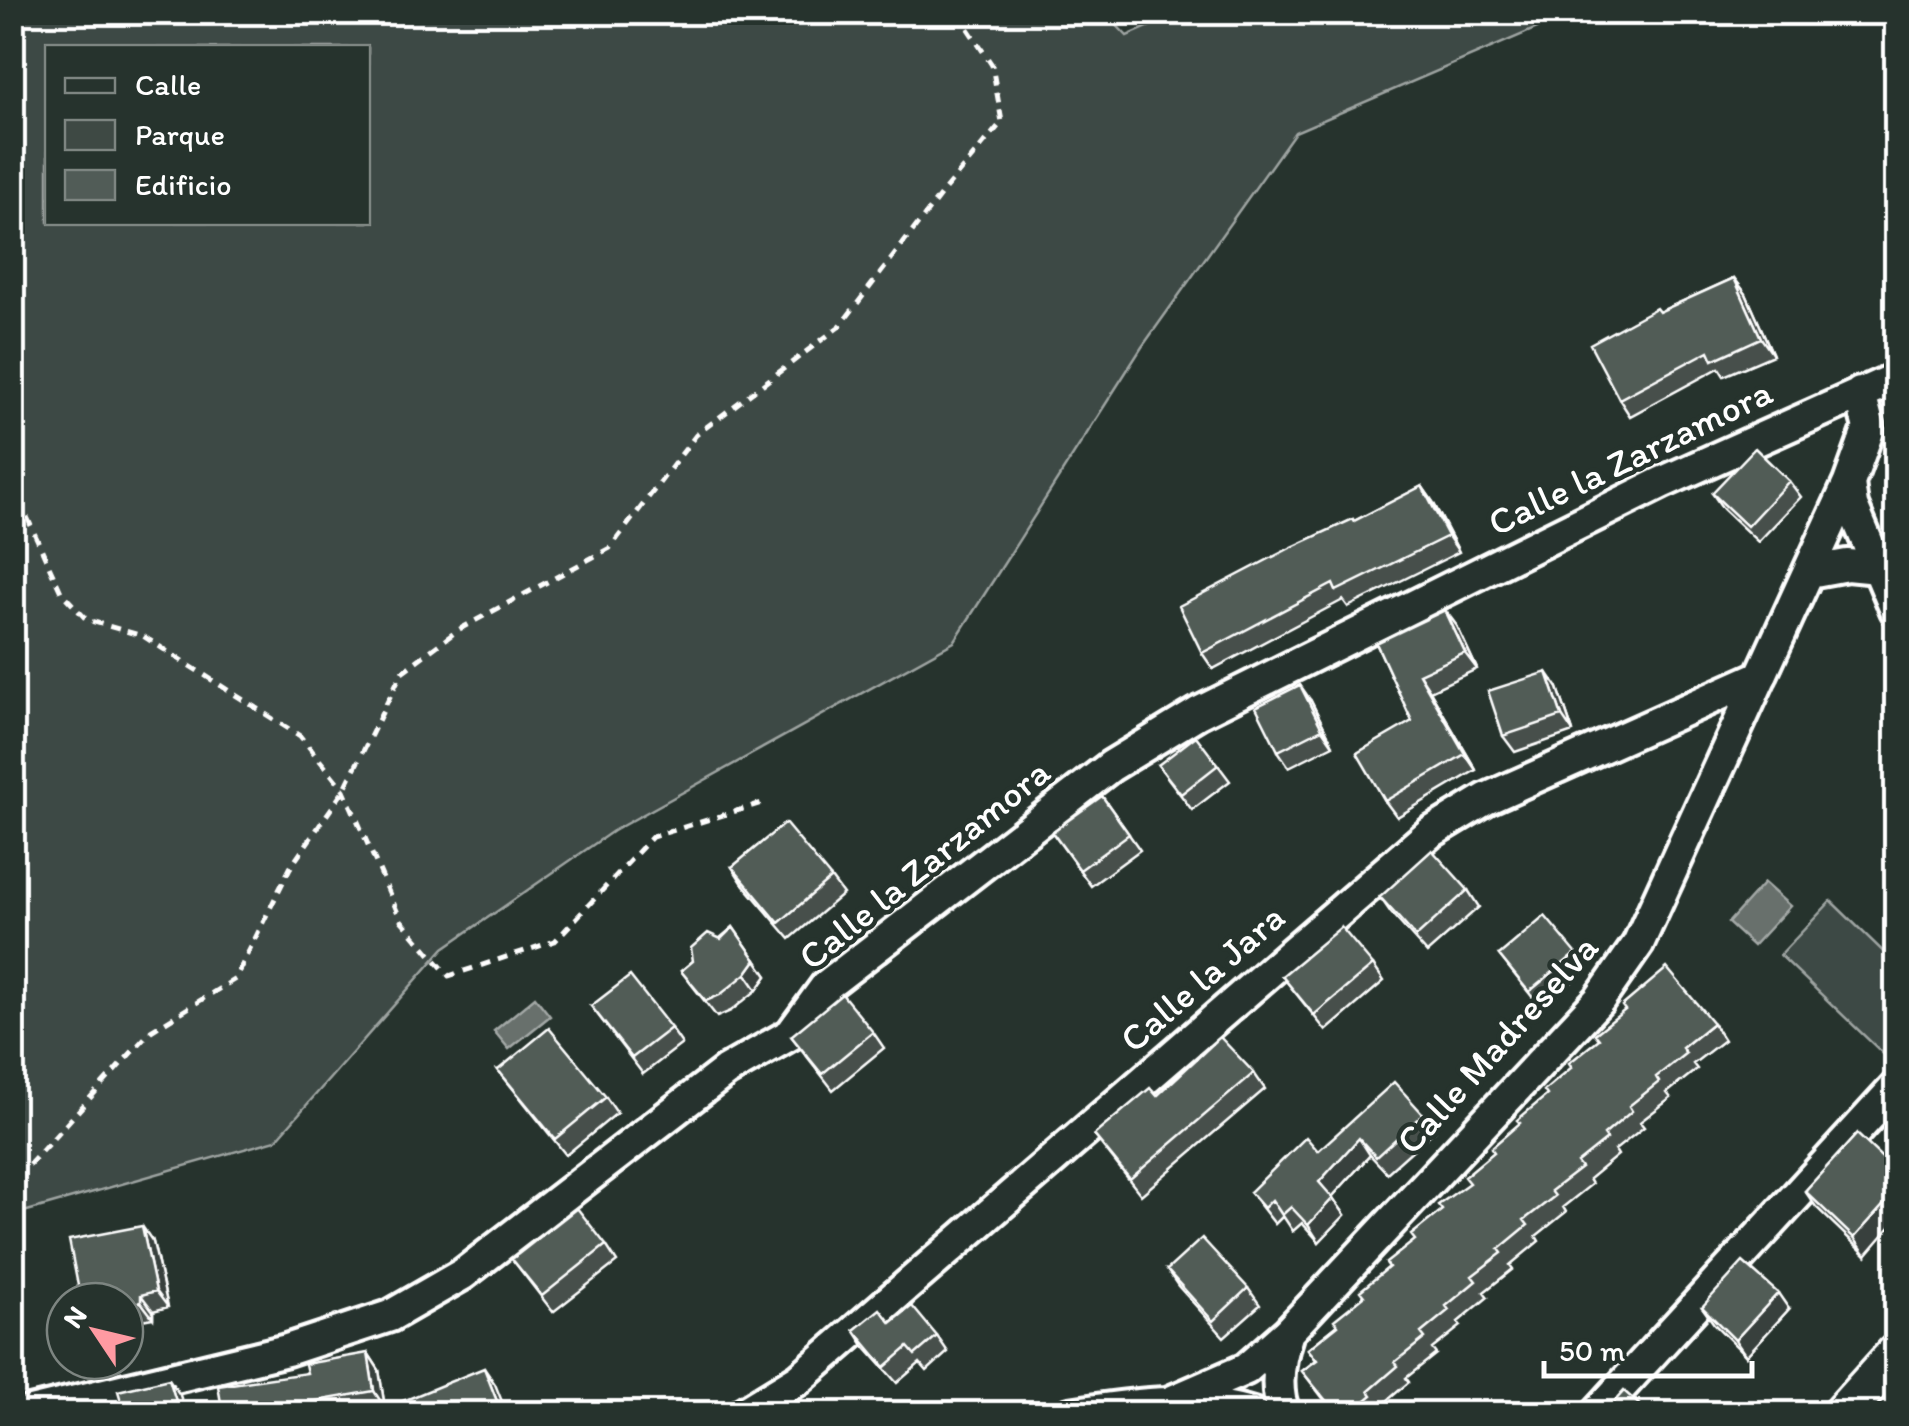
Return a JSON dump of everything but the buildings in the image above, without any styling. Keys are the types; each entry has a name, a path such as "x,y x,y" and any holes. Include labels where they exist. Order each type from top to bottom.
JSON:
{"main road":[{"path":"1842,1414 1896,1354"}],"street":[{"name":"Calle la Zarzamora","path":"22,1414 287,1350 390,1316 463,1274 726,1071 791,1034 826,986 1112,766 1198,714 1662,483 1896,378"},
{"name":"Calle Madreselva","path":"1168,1403 1246,1368 1288,1332 1598,1000 1638,944 1849,483 1869,428 1860,393"},
{"path":"1849,483 1852,506 1896,610"},
{"path":"1809,572 1847,565 1878,568"},
{"name":"Calle la Jara","path":"742,1414 799,1379 1430,833 1486,799 1761,676"},
{"path":"1596,1414 1896,1087"},
{"path":"1285,1414 1281,1406 1279,1358 1288,1332"},
{"name":"Calle Madreselva","path":"1070,1414 1130,1404 1168,1403 1226,1405 1253,1414"}],"path":[{"path":"29,1165 150,1031 234,979 290,868 344,790 402,672 458,630 610,548 696,434 840,326 1002,122 992,65 957,12"},
{"path":"12,484 61,592 87,620 143,636 300,736 344,790 401,920 449,976 554,941 652,837 762,803"}],"green space":[{"path":"13,13 1105,13 1127,36 1180,13 1572,13 1295,132 1142,347 954,642 613,831 444,948 276,1140 13,1215"},
{"path":"1831,901 1896,964 1896,1066 1780,955"}],"shaded area":[{"path":"1764,883 1790,906 1753,946 1728,923"},
{"path":"535,997 550,1016 509,1049 494,1031"}]}
